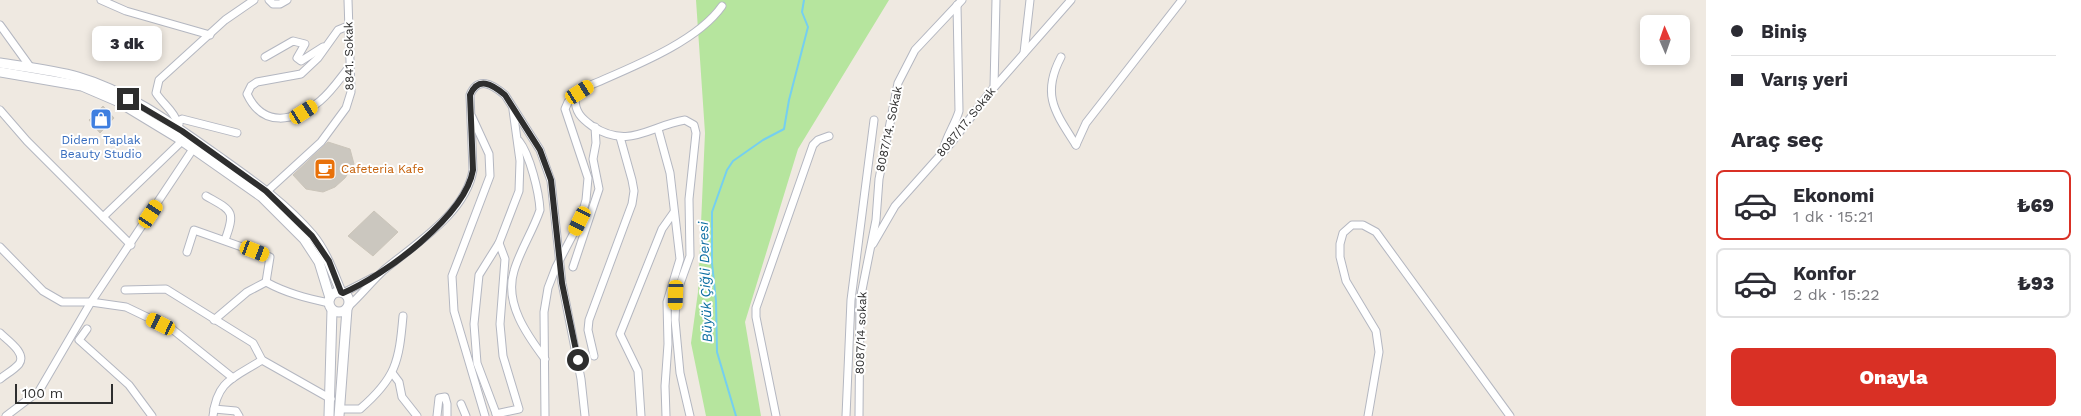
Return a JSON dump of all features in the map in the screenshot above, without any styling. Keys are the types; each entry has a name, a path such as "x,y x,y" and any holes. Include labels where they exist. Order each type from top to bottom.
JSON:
{"street":[{"path":"102,0 126,11 210,34"},
{"path":"181,136 176,117 160,100 156,93 156,86 166,73 225,20 254,0"},
{"path":"269,0 273,4 280,4 287,0"},
{"name":"8841. Sokak","path":"264,194 321,142 346,108 351,92 348,0"},
{"path":"994,88 996,0"},
{"path":"1024,54 1030,0"},
{"name":"8087/17. Sokak","path":"869,250 896,206 943,152 994,88 1071,0"},
{"path":"1061,57 1052,74 1051,94 1057,114 1076,144 1086,123 1182,0"},
{"path":"943,152 947,136 955,123 959,111 960,2"},
{"name":"8087/14. Sokak","path":"869,250 876,220 879,179 898,83 915,50 960,2"},
{"path":"544,416 544,312 548,288 560,257 580,221 586,200 588,178 565,109 568,102 591,85 696,34 713,19 722,6"},
{"path":"0,25 31,68"},
{"path":"348,26 338,30 318,58 300,74 256,82 251,86 247,94 253,106 268,118 288,118 304,112 320,101 350,66"},
{"path":"265,57 293,41 305,44 297,58 301,61 328,43"},
{"path":"0,63 78,77 99,84 138,104 264,194 312,236 329,261 342,293 348,298 340,412 360,410 376,396 393,374 399,356 403,316"},
{"path":"0,72 82,86 117,101 181,136 193,150 264,194 304,239 319,262 330,304 330,416"},
{"path":"266,282 282,291 330,304 338,313 348,307 383,272 436,227 466,192 471,182 473,170 470,95 473,87 482,83 496,88 505,95 540,150 551,180 562,283 581,379 585,416"},
{"path":"575,98 577,112 595,128 620,137 632,136 685,120 694,125 696,133 690,190 690,256 676,295 675,320 680,373 690,416"},
{"path":"499,243 504,259 500,324 503,356 519,409 496,415 477,363 474,324 479,275 499,243 519,191 520,161 513,109"},
{"path":"0,110 26,141 130,245"},
{"path":"471,114 489,154 490,176 452,276 454,311 485,416"},
{"path":"178,122 182,119 237,132"},
{"path":"846,416 851,300 874,120"},
{"path":"573,267 599,189 594,159 595,128"},
{"path":"658,129 670,173 680,260 667,302 666,416"},
{"path":"103,218 181,136"},
{"path":"776,416 756,317 756,308 813,146 818,140 829,136"},
{"path":"594,356 588,330 589,320 632,204 634,191 620,137"},
{"path":"518,138 528,159 540,202 540,210 514,271 513,298 519,320 545,360"},
{"path":"6,416 39,391 91,302 193,150"},
{"path":"206,196 227,208 231,213 232,221 225,240"},
{"path":"641,416 638,371 620,334 662,229 674,212"},
{"path":"1368,416 1379,352 1376,331 1346,281 1340,257 1340,244 1343,234 1352,225 1363,225 1376,232 1510,416"},
{"path":"187,252 194,230 270,257 266,282"},
{"path":"0,247 43,291 62,302 91,302 126,308 172,329 233,378"},
{"name":"8087/14 sokak","path":"859,416 860,300 869,250"},
{"path":"330,304 335,293 342,293 383,272"},
{"path":"214,320 248,292 266,282"},
{"path":"125,290 166,289 253,343 262,360 331,399"},
{"path":"87,328 79,340 129,385 152,416"},
{"path":"0,333 21,354 22,358 19,364 1,376"},
{"path":"240,416 236,411 213,412 215,401 222,385 262,360"},
{"path":"393,374 399,382 402,397 415,414"},
{"path":"437,416 439,398 445,397 447,416"},
{"path":"461,404 466,416"}],"green space":[{"path":"696,0 889,0 798,149 745,322 761,416 706,416 691,343 698,292 705,133"}],"building":[{"name":"Didem Taplak Beauty Studio","path":"103,106 114,118 100,133 89,120"},
{"name":"Cafeteria Kafe","path":"328,142 350,149 354,164 345,178 335,187 323,192 306,189 293,175"},
{"path":"374,211 398,232 373,256 348,236"}],"waterway":[{"name":"Büyük Çiğli Deresi","path":"736,416 717,352 716,301 712,263 712,212 727,170 733,161 763,140 784,129 789,100 808,27 802,12 804,0"}],"place":[{"name":"Didem Taplak Beauty Studio","path":"101,119"},
{"name":"Cafeteria Kafe","path":"325,169"}],"route":[{"path":"128,99 182,131 266,191 312,236 329,261 343,293 383,272 436,227 458,204 471,182 473,170 470,95 473,87 477,84 488,84 496,88 505,95 540,150 551,180 562,283 578,360"}]}
